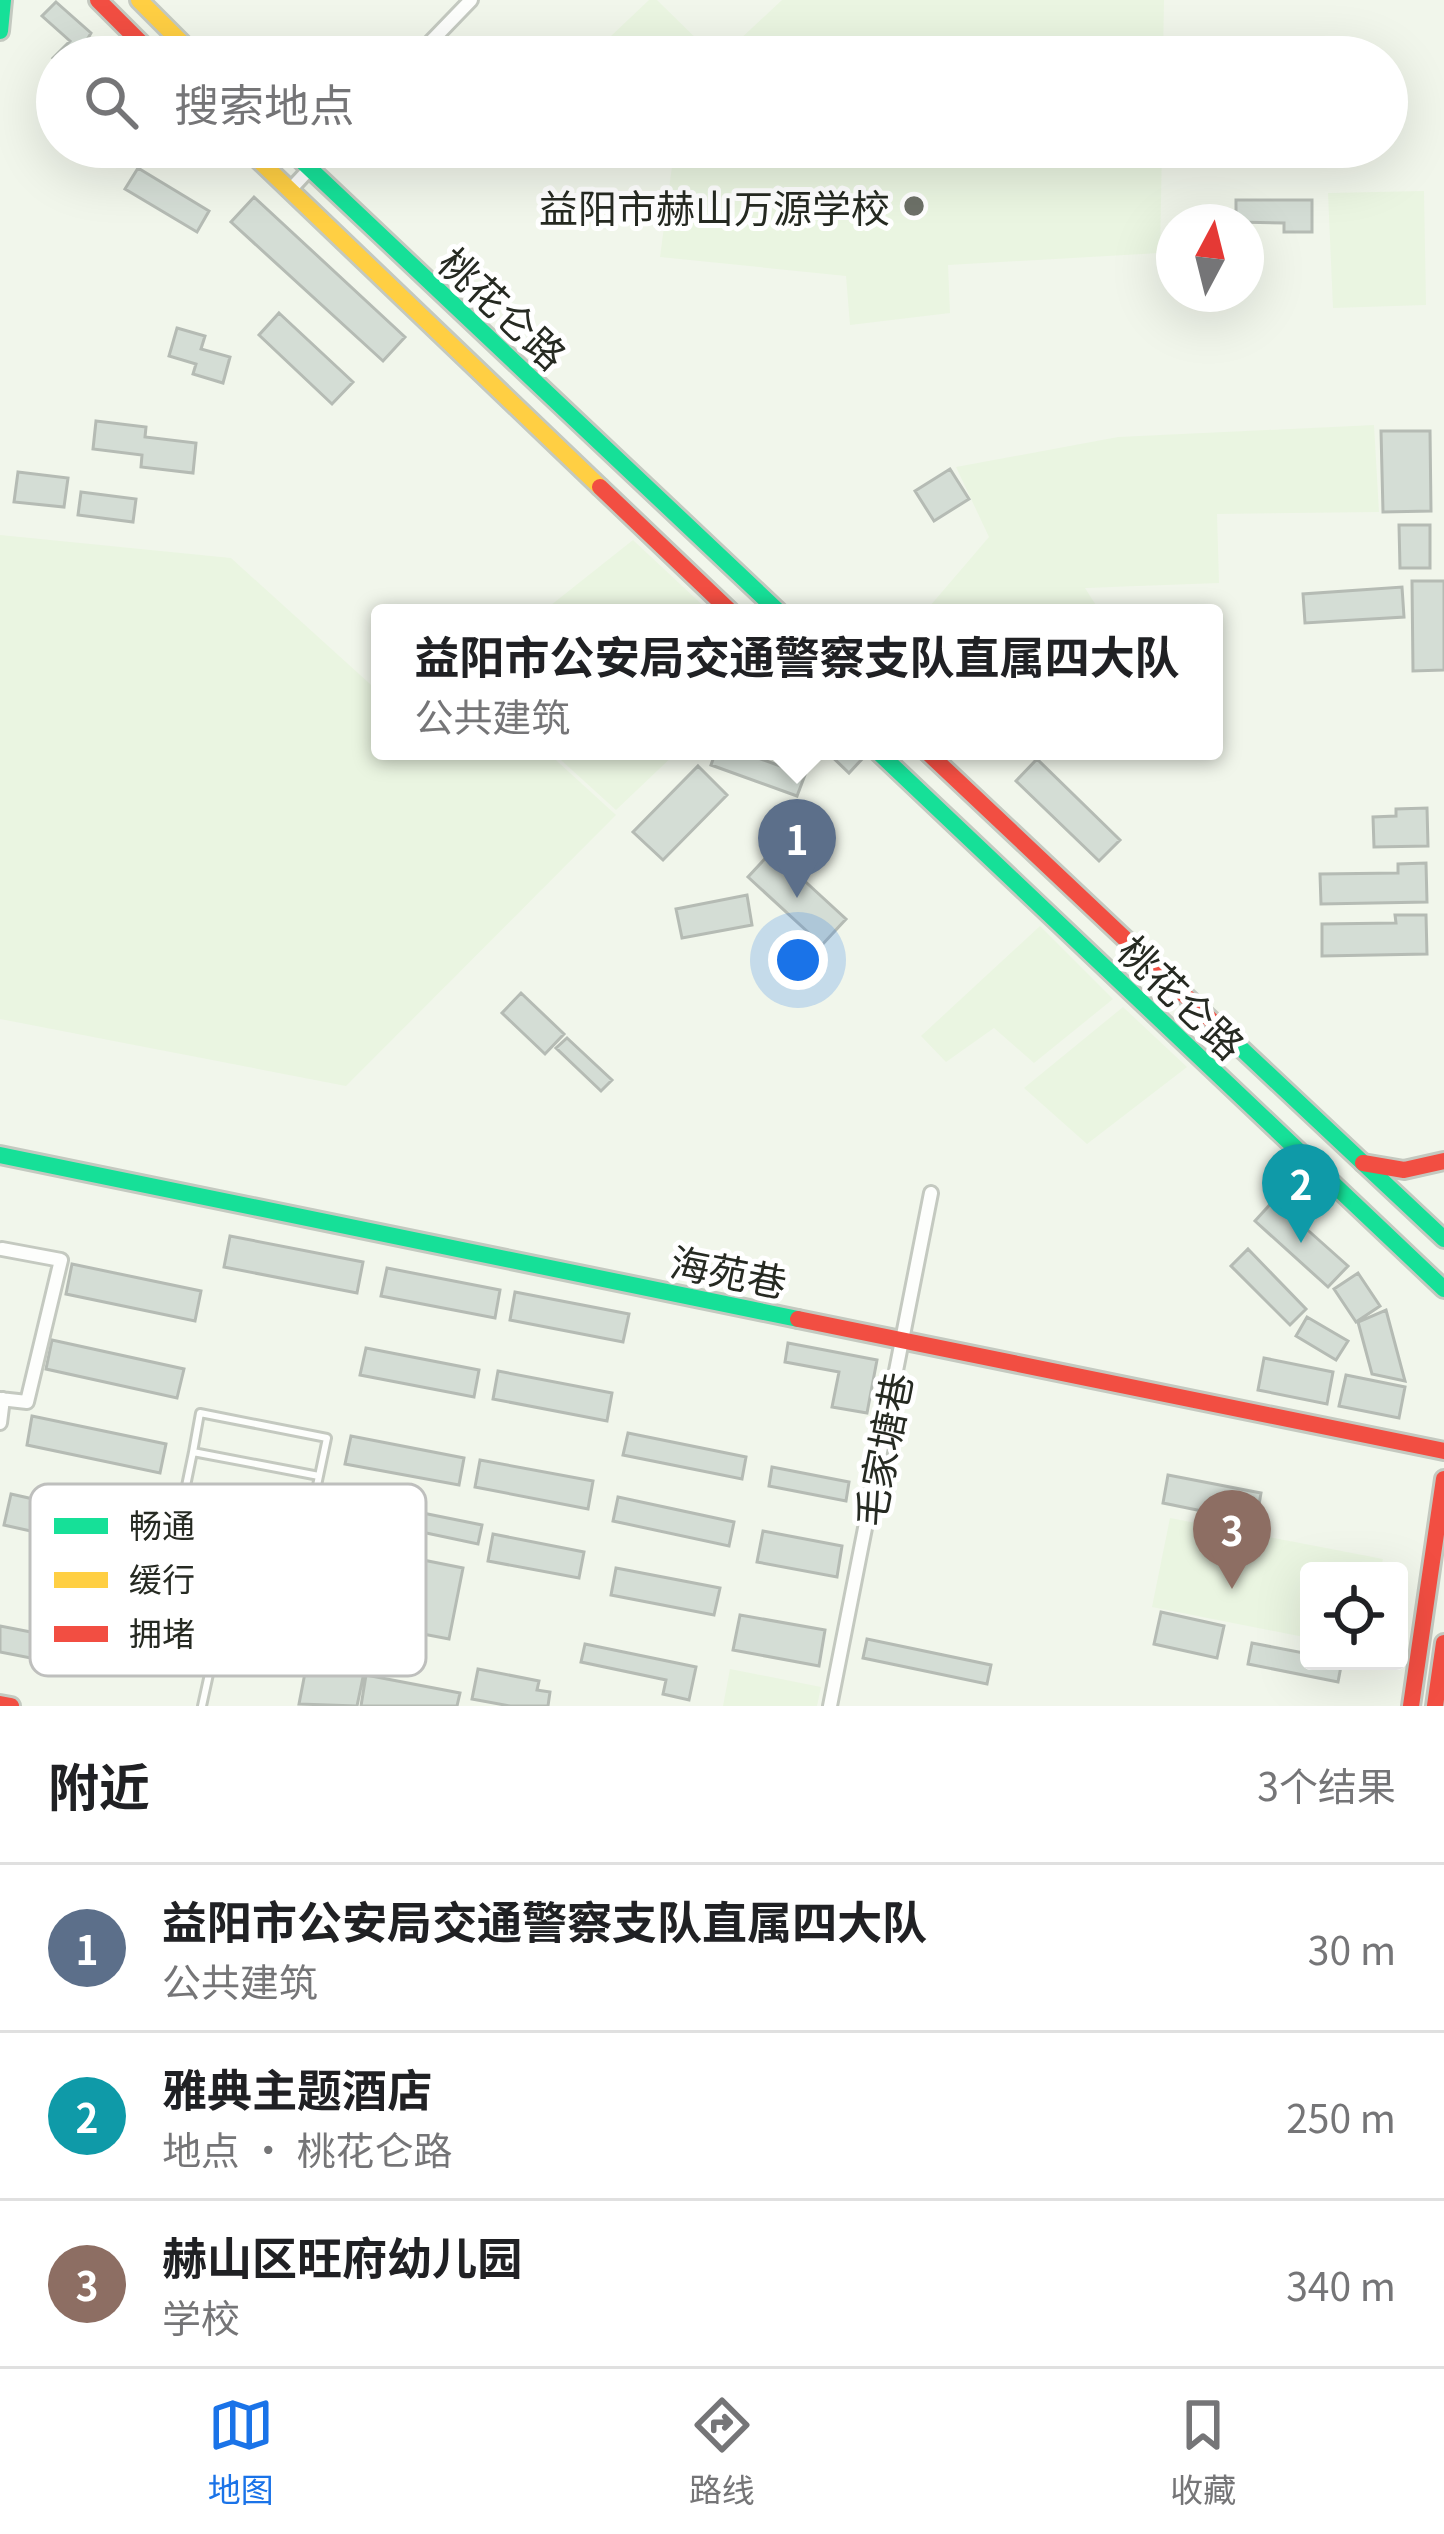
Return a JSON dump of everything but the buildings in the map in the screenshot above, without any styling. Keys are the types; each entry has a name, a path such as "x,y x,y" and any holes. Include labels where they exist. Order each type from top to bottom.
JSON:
{"main road":[{"path":"0,31 3,0"},
{"path":"98,0 134,36"},
{"path":"139,0 175,36"},
{"name":"桃花仑路","path":"266,168 723,604"},
{"name":"桃花仑路","path":"309,168 770,604"},
{"name":"桃花仑路","path":"887,760 1444,1288"},
{"name":"桃花仑路","path":"936,760 1444,1239"},
{"name":"海苑巷","path":"0,1155 1444,1451"},
{"path":"1363,1163 1395,1171 1428,1168 1444,1161"},
{"path":"1411,1706 1444,1479"},
{"path":"1435,1706 1444,1643"},
{"path":"0,1704 11,1706"}],"street":[{"path":"436,36 471,0"},
{"path":"289,190 309,168"},
{"name":"毛家塘巷","path":"830,1706 931,1192"},
{"path":"0,1423 2,1399 28,1402 61,1260 2,1249"}],"lane":[{"path":"186,1484 200,1412 327,1438 317,1484"},
{"path":"193,1452 319,1476"},
{"path":"202,1706 209,1676"}],"shaded area":[{"path":"649,0 657,0 694,36 611,36"},
{"path":"782,0 1164,0 1163,36 743,36"},
{"name":"益阳市赫山万源学校","path":"672,168 1162,168 1156,253 948,265 950,313 850,325 846,276 660,257"},
{"path":"1424,191 1426,305 1333,308 1328,193"},
{"path":"1374,425 1379,512 1217,514 1219,583 1085,588 1095,604 932,604 989,537 956,467 1118,437"},
{"path":"0,535 231,558 371,685 371,760 556,760 616,815 346,1086 0,1019"},
{"path":"633,540 701,604 552,604"},
{"path":"561,760 669,760 616,810"},
{"path":"1040,926 1113,999 1034,1063 994,1028 946,1062 921,1036"},
{"path":"1123,1007 1187,1067 1087,1144 1024,1088"},
{"path":"1170,1518 1383,1559 1300,1562 1300,1636 1152,1607"},
{"path":"730,1669 821,1687 817,1706 723,1706"}],"traffic: fast":[{"path":"0,31 3,0"},
{"path":"309,168 770,604"},
{"path":"886,760 1444,1289"},
{"path":"1229,1037 1444,1239"},
{"path":"0,1155 798,1319"}],"traffic: slow":[{"path":"139,0 175,36"},
{"path":"267,168 600,487"}],"traffic: jam":[{"path":"98,0 134,36"},
{"path":"600,487 723,604"},
{"path":"936,760 1229,1037"},
{"path":"1363,1163 1404,1170 1444,1161"},
{"path":"798,1319 1444,1451"},
{"path":"1411,1706 1444,1479"},
{"path":"1435,1706 1444,1643"},
{"path":"0,1704 11,1706"}],"place":[{"name":"益阳市赫山万源学校","path":"914,206"},
{"name":"益阳市公安局交通警察支队直属四大队","path":"797,898"},
{"name":"雅典主题酒店","path":"1301,1243"},
{"name":"赫山区旺府幼儿园","path":"1232,1589"}]}
